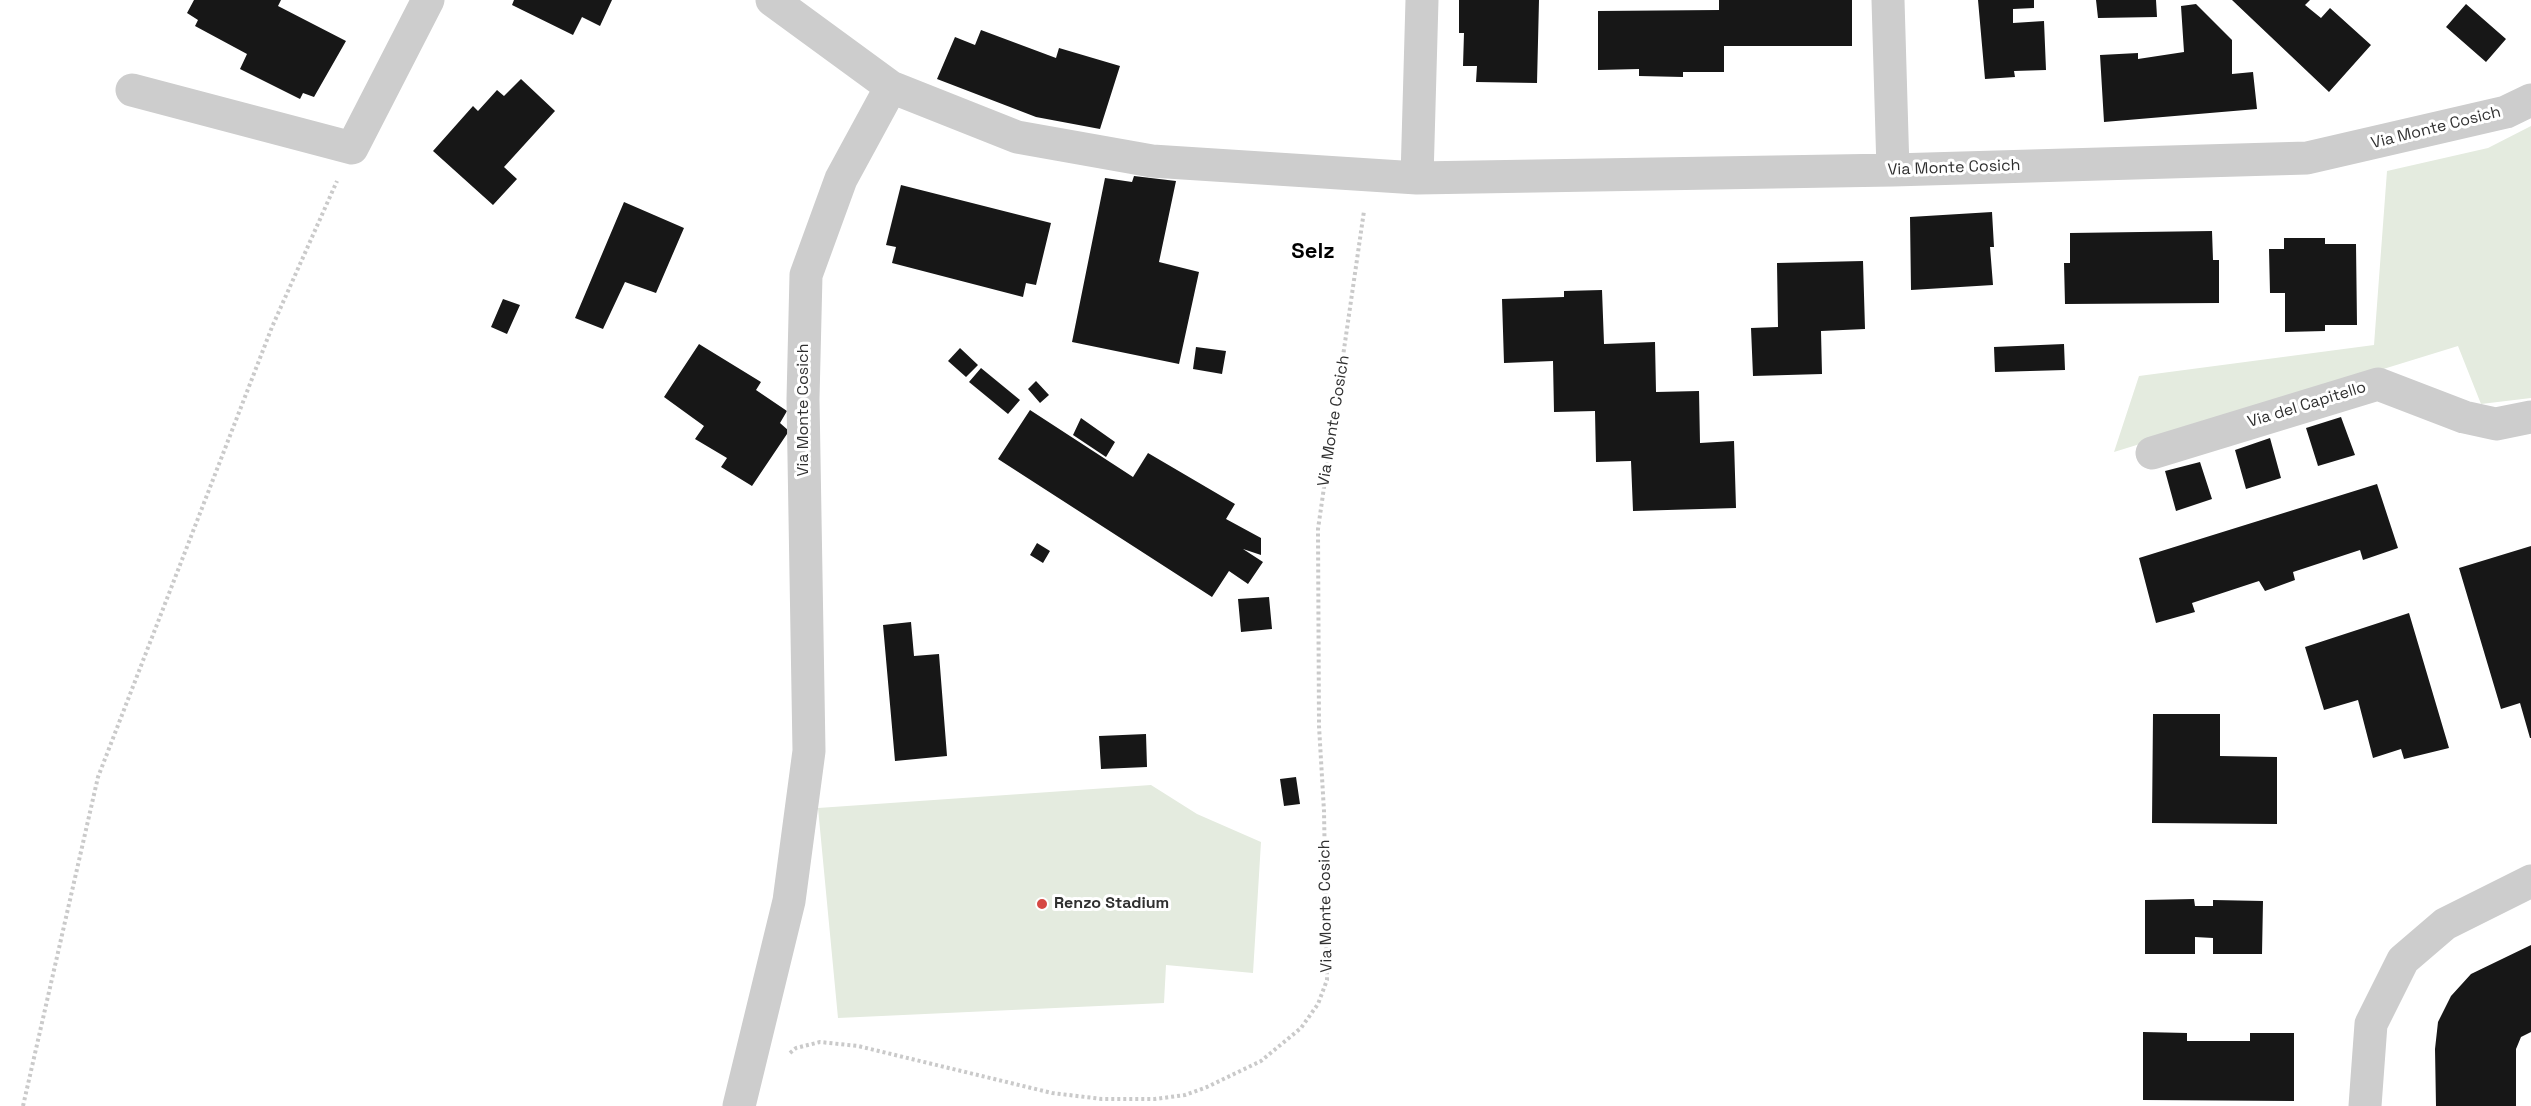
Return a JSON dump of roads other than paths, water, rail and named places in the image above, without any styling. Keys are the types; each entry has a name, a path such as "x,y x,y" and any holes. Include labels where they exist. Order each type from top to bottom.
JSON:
{"street":[{"path":"132,90 352,148 428,0"},
{"name":"Via Monte Cosich","path":"772,0 891,87 1028,139 1152,161 1417,178 1893,170 2307,158 2506,112 2531,100"},
{"path":"1417,178 1422,0"},
{"path":"1888,0 1893,170"},
{"name":"Via Monte Cosich","path":"739,1106 789,901 809,751 803,399 806,275 842,179 891,87"},
{"name":"Via del Capitello","path":"2152,453 2378,384 2475,420 2496,424 2531,417"},
{"path":"2365,1106 2372,1024 2403,960 2445,924 2531,881"}],"place":[{"name":"Renzo Stadium","path":"1042,904"}],"district":[{"name":"Selz","path":"1313,252"}]}
